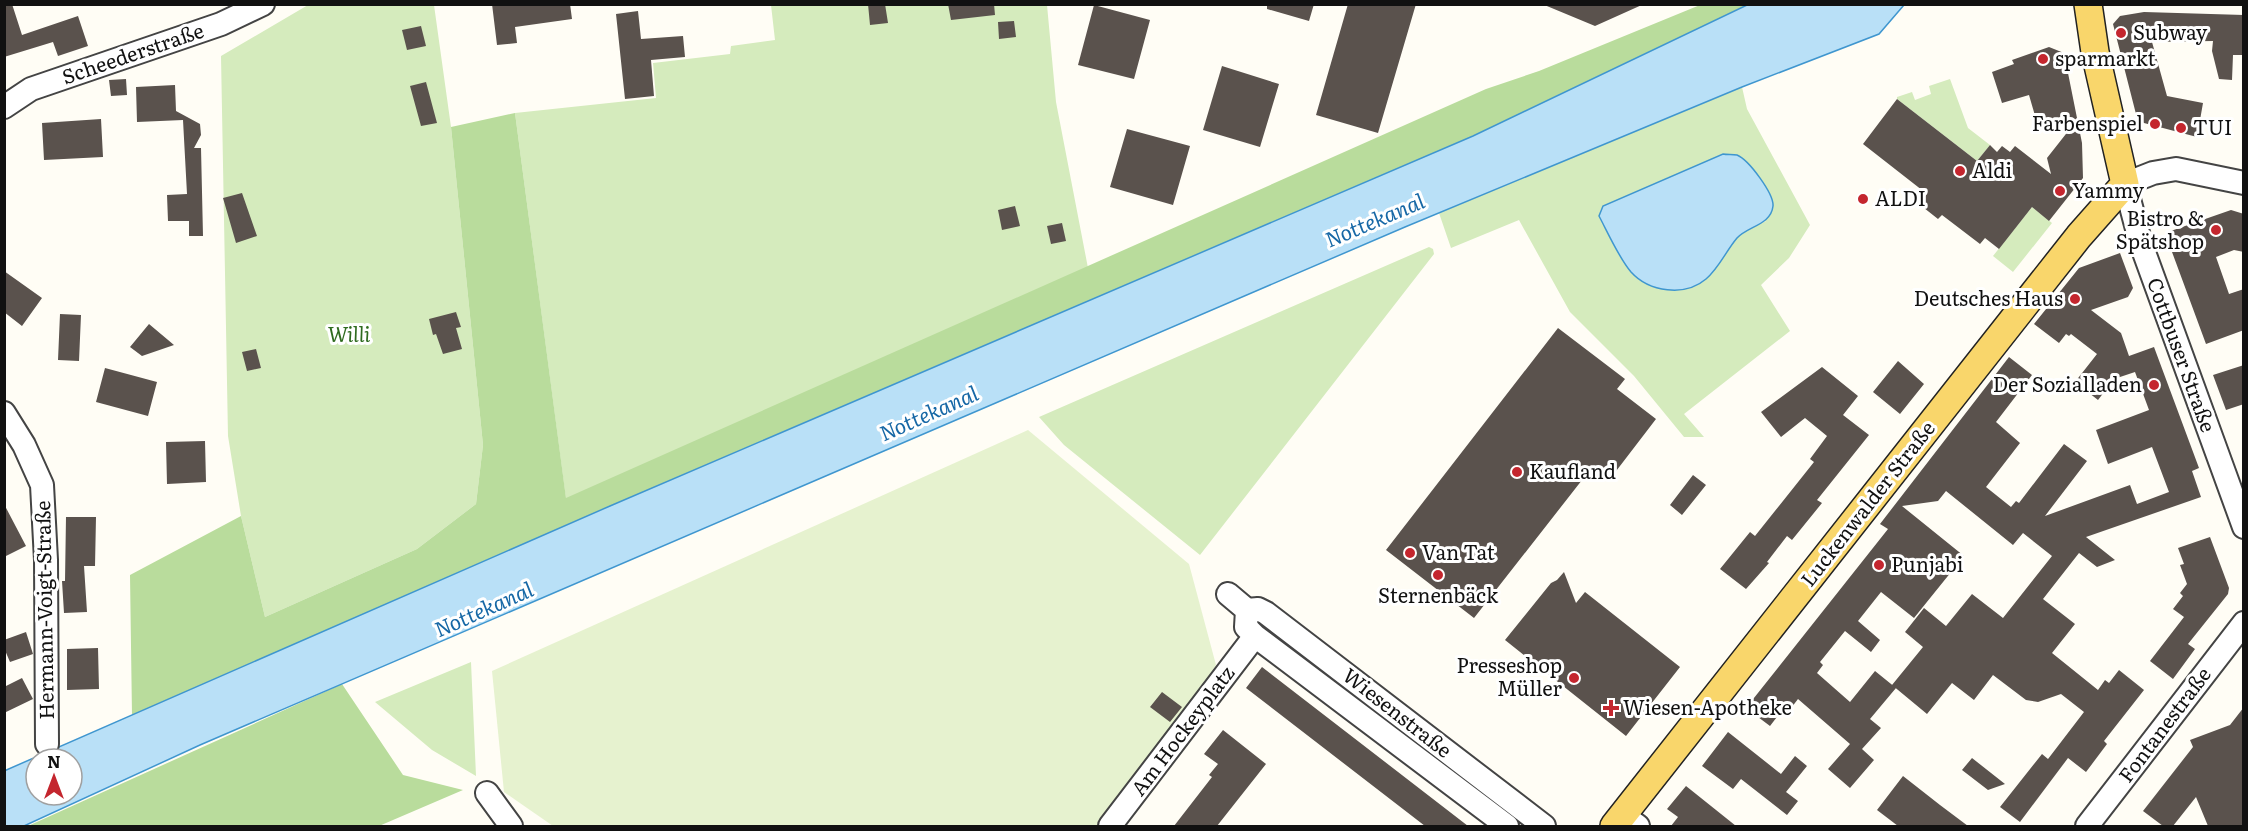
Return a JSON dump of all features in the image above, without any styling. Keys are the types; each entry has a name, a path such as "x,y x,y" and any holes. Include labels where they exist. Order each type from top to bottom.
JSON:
{"main road":[{"name":"Cottbuser Straße","path":"2088,4 2095,52 2125,184"},
{"name":"Luckenwalder Straße","path":"1625,823 2079,236 2125,184"}],"street":[{"name":"Scheederstraße","path":"4,106 30,89 221,24 263,4"},
{"path":"2125,184 2153,173 2176,169 2244,183"},
{"name":"Cottbuser Straße","path":"2125,184 2141,244 2244,527"},
{"name":"Hermann-Voigt-Straße","path":"4,413 24,445 42,485 46,560 47,744"},
{"name":"Wiesenstraße","path":"1227,594 1247,610 1258,609 1266,613 1544,826"},
{"path":"1247,610 1246,627 1256,636"},
{"name":"Fontanestraße","path":"2086,826 2244,623"},
{"name":"Wiesenstraße","path":"1256,636 1507,826"},
{"name":"Am Hockeyplatz","path":"1110,826 1256,636"},
{"path":"487,793 511,826"}],"green space":[{"name":"Willi","path":"308,5 434,5 451,127 483,445 476,504 417,549 265,617 241,516 228,436 221,56"},
{"path":"771,5 1047,5 1056,102 1088,268 566,499 515,113 656,98 653,63 730,54 731,46 775,40"},
{"path":"1700,5 1747,5 1473,136 610,506 132,716 130,575 241,516 265,617 417,549 476,504 483,445 451,127 515,113 566,498 1486,89 1539,71"},
{"path":"1950,79 1968,128 1990,145 1977,161 1897,99 1897,97 1912,92 1915,100 1931,94 1929,86"},
{"path":"1742,87 1747,109 1810,225 1789,258 1761,285 1790,331 1684,414 1704,437 1684,437 1634,376 1570,312 1519,220 1451,248 1439,213","holes":["1600,210 1766,221 1746,230 1737,238 1706,279"]},
{"path":"2032,207 2052,223 2013,272 1993,256"},
{"path":"1429,247 1433,249 1434,254 1200,555 1064,445 1039,417"},
{"path":"1028,430 1189,564 1216,665 1166,744 1104,826 553,826 504,792 492,671"},
{"path":"471,662 476,776 432,750 375,702"},
{"path":"342,684 403,775 463,790 379,826 28,826 70,807 84,807 84,801"}],"water":[{"name":"Nottekanal","path":"1747,5 1904,5 1879,34 1742,87 1405,227 200,745 84,798 84,747 59,747 610,506 1473,136"},
{"path":"1723,154 1737,155 1742,158 1760,178 1772,201 1773,206 1768,217 1737,238 1715,270 1697,285 1678,290 1667,290 1639,279 1622,260 1599,216 1603,206"},
{"path":"24,762 24,807 65,807 24,826 5,826 4,771"}],"building":[{"path":"4,4 12,4 22,35 78,16 88,46 58,56 53,42 4,57"},
{"path":"492,4 570,4 572,19 515,27 517,43 497,45"},
{"path":"868,4 885,4 888,23 870,25"},
{"path":"948,4 994,4 995,15 951,20"},
{"path":"1267,4 1314,4 1309,21 1267,9"},
{"path":"1348,4 1416,4 1378,133 1316,115"},
{"path":"1542,4 1644,4 1595,26"},
{"path":"1094,5 1150,20 1134,79 1078,65"},
{"path":"638,11 641,39 683,36 685,57 651,60 654,96 625,99 616,14"},
{"path":"2144,12 2244,15 2244,55 2233,55 2232,80 2219,79 2212,51 2213,41 2152,42 2167,96 2203,103 2197,137 2144,123 2137,118 2113,24 2120,16"},
{"path":"1014,21 1016,37 999,39 998,22"},
{"path":"421,26 426,46 407,50 402,30"},
{"name":"Aldi","path":"2049,47 2064,53 2082,143 2083,178 2049,221 2032,207 1999,249 1985,238 1980,244 1942,215 1938,219 1919,204 1927,194 1863,144 1897,99 1977,161 1990,145 1997,152 2002,146 2010,152 2015,146 2051,174 2047,158 2073,125 2038,126 2029,95 2002,103 1992,72 2014,64 2012,60"},
{"path":"1222,66 1279,84 1260,147 1203,130"},
{"path":"126,79 127,95 111,96 109,80"},
{"path":"426,82 437,123 421,126 410,86"},
{"path":"175,85 176,111 200,124 201,135 194,148 201,148 203,236 189,236 189,221 168,221 167,195 187,194 183,120 137,122 136,87"},
{"path":"101,119 103,157 44,160 42,123"},
{"path":"1127,129 1190,146 1173,205 1110,187"},
{"path":"242,193 257,236 236,243 223,198"},
{"path":"1015,206 1020,226 1002,230 998,210"},
{"path":"2231,210 2244,214 2244,252 2234,250 2216,257 2229,294 2244,289 2244,330 2206,344 2165,233"},
{"path":"1062,223 1066,241 1051,244 1047,226"},
{"path":"2120,253 2133,288 2128,297 2091,310 2121,333 2129,356 2154,347 2199,468 2192,471 2201,497 2086,537 2115,560 2097,567 2079,553 2043,599 2075,624 2052,653 2098,690 2105,680 2109,683 2119,670 2144,690 2104,741 2107,744 2086,772 2068,758 2020,822 2000,807 2042,754 2048,759 2084,712 2061,694 2038,702 2026,700 1993,675 1974,700 1952,683 1927,714 1896,688 1870,719 1881,728 1862,749 1874,760 1850,788 1828,769 1850,744 1798,699 1785,716 1780,713 1770,726 1746,708 1888,529 1880,524 2009,357 2032,375 1996,422 2020,443 1986,487 2011,507 2016,501 2019,503 2064,444 2087,461 2045,516 2130,485 2137,504 2169,492 2152,447 2108,464 2096,430 2149,410 2135,372 2114,379 2098,400 2075,382 2097,354 2071,334 2069,336 2066,334 2059,343 2034,324 2079,268","holes":["1946,491 2013,545 2023,533 2052,556 2003,618 1972,594 1946,626 1924,608 1905,632 1923,647 1892,685 1875,671 1850,702 1817,673 1823,665 1820,662 1845,631 1871,652 1880,640 1858,621 1881,592 1914,618 1964,556 1902,506 1938,501"]},
{"path":"4,271 42,298 22,326 4,312"},
{"path":"456,312 461,327 456,328 462,349 443,354 436,334 433,335 429,319"},
{"path":"60,314 81,315 79,361 58,360"},
{"path":"149,324 174,345 142,356 130,347"},
{"name":"Kaufland","path":"1558,328 1625,379 1617,389 1656,419 1610,479 1593,466 1474,618 1386,550"},
{"path":"256,349 261,368 247,371 242,352"},
{"path":"1898,361 1924,384 1900,414 1873,392"},
{"path":"2244,365 2244,404 2226,410 2213,375"},
{"path":"1822,367 1858,396 1843,415 1869,435 1817,500 1822,503 1792,540 1787,536 1767,562 1769,563 1746,589 1720,569 1750,532 1755,536 1814,462 1810,459 1827,436 1805,418 1781,437 1761,412"},
{"path":"105,368 157,382 148,416 96,402"},
{"path":"205,441 206,482 167,484 166,442"},
{"path":"1693,475 1706,485 1682,515 1670,505"},
{"path":"4,504 26,546 4,557"},
{"path":"66,517 96,517 95,566 84,566 87,612 64,613 62,581 65,581"},
{"path":"2210,537 2229,588 2228,594 2188,644 2195,649 2173,679 2150,661 2184,617 2173,609 2183,596 2180,593 2187,584 2180,565 2184,564 2178,548"},
{"path":"1564,572 1576,603 1585,592 1680,667 1626,736 1505,640 1551,583"},
{"path":"26,632 33,654 10,662 4,648 4,640"},
{"path":"98,648 99,689 67,690 67,649"},
{"path":"1262,667 1468,826 1425,826 1246,688"},
{"path":"22,678 33,699 4,713 4,687"},
{"path":"1162,692 1182,707 1170,722 1150,707"},
{"path":"2244,707 2244,826 2208,826 2196,797 2173,826 2163,826 2143,811 2193,747 2190,740 2230,725"},
{"path":"1223,730 1266,764 1217,826 1174,826 1212,777 1209,775 1218,764 1204,754"},
{"path":"1728,732 1781,774 1795,756 1807,766 1786,792 1798,801 1787,815 1741,779 1733,789 1702,766"},
{"path":"1972,758 2005,784 1988,790 1962,770"},
{"path":"1903,776 1968,826 1898,826 1877,810"},
{"path":"1686,786 1736,826 1671,826 1678,817 1667,809"}],"place":[{"name":"Subway","path":"2121,33"},
{"name":"sparmarkt","path":"2043,59"},
{"name":"Farbenspiel","path":"2155,124"},
{"name":"TUI","path":"2181,128"},
{"name":"Aldi","path":"1960,171"},
{"name":"Yammy","path":"2060,191"},
{"name":"ALDI","path":"1863,199"},
{"name":"Bistro & Spätshop","path":"2216,230"},
{"name":"Deutsches Haus","path":"2075,299"},
{"name":"Der Sozialladen","path":"2154,385"},
{"name":"Kaufland","path":"1517,472"},
{"name":"Van Tat","path":"1410,553"},
{"name":"Punjabi","path":"1879,565"},
{"name":"Sternenbäck","path":"1438,575"},
{"name":"Presseshop Müller","path":"1574,678"},
{"name":"Wiesen-Apotheke","path":"1611,708"}]}
